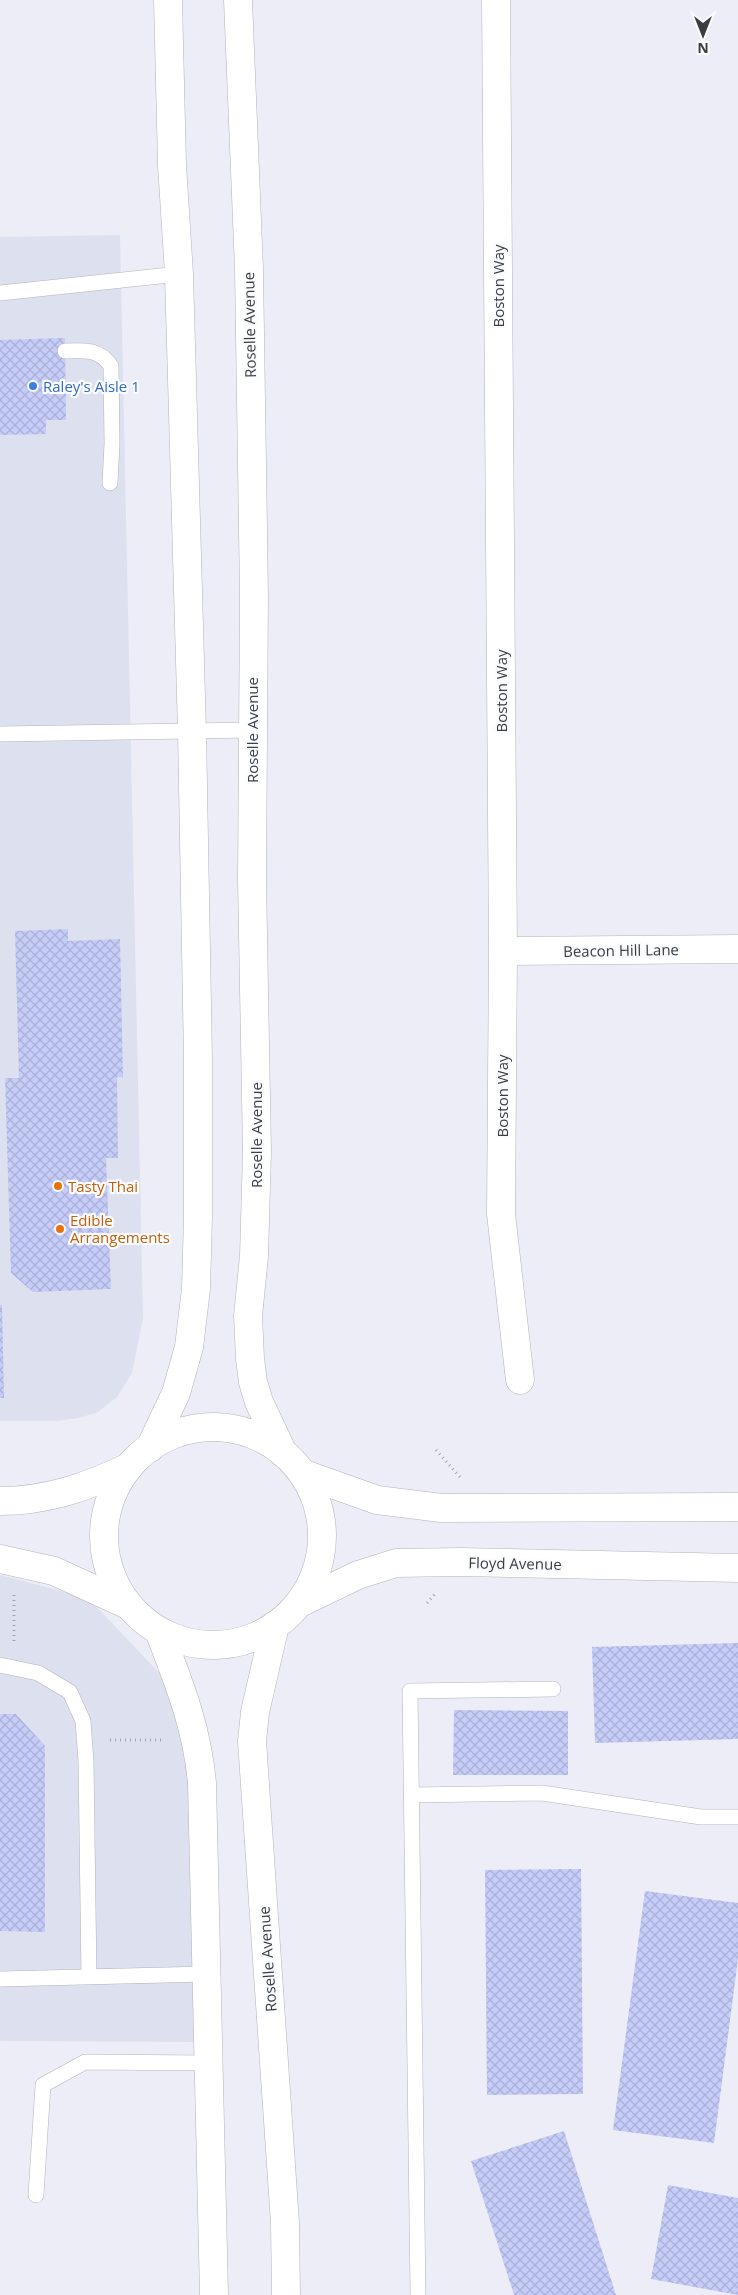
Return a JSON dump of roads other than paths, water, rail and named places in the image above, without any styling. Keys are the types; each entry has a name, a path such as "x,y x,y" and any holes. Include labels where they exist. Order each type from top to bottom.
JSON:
{"main road":[{"path":"150,1448 176,1393 184,1370 193,1321 196,1289 198,1059 192,731 179,274 172,165 168,0"},
{"name":"Roselle Avenue","path":"238,0 249,269 254,596 252,879 257,1152 254,1256 248,1316 249,1352 253,1382 259,1402 283,1453"},
{"name":"Boston Way","path":"496,0 504,951 501,1214 520,1380"},
{"name":"Beacon Hill Lane","path":"504,951 738,949"},
{"path":"218,1428 241,1432 256,1437 283,1453 304,1474 315,1496 320,1514 322,1552 310,1587 300,1603 284,1620 264,1633 243,1641 220,1645 177,1639 159,1631 142,1619 128,1605 112,1576 107,1561 105,1528 112,1496 129,1467 150,1448 171,1437 194,1430 218,1428"},
{"path":"0,1501 36,1499 61,1494 129,1467"},
{"path":"304,1474 378,1500 441,1508 738,1507"},
{"path":"0,1559 54,1571 128,1605"},
{"name":"Floyd Avenue","path":"300,1603 358,1575 396,1563 460,1562 738,1568"},
{"name":"Roselle Avenue","path":"275,1625 255,1712 252,1742 285,2223 286,2295"},
{"path":"159,1631 188,1705 200,1760 214,2295"}],"lane":[{"path":"0,293 179,274"},
{"path":"65,351 85,350 98,353 106,357 111,366 112,444 110,483"},
{"path":"0,734 252,730"},
{"path":"0,1665 38,1673 70,1692 83,1721 86,1762 89,1977"},
{"path":"418,2295 410,1691 553,1689"},
{"path":"412,1795 542,1793 590,1799 648,1811 701,1817 738,1817"},
{"path":"0,1979 207,1974"},
{"path":"36,2195 43,2085 85,2062 208,2063"}],"place":[{"name":"Raley's Aisle 1","path":"33,386"},
{"name":"Tasty Thai","path":"58,1186"},
{"name":"Edible Arrangements","path":"60,1229"}]}
